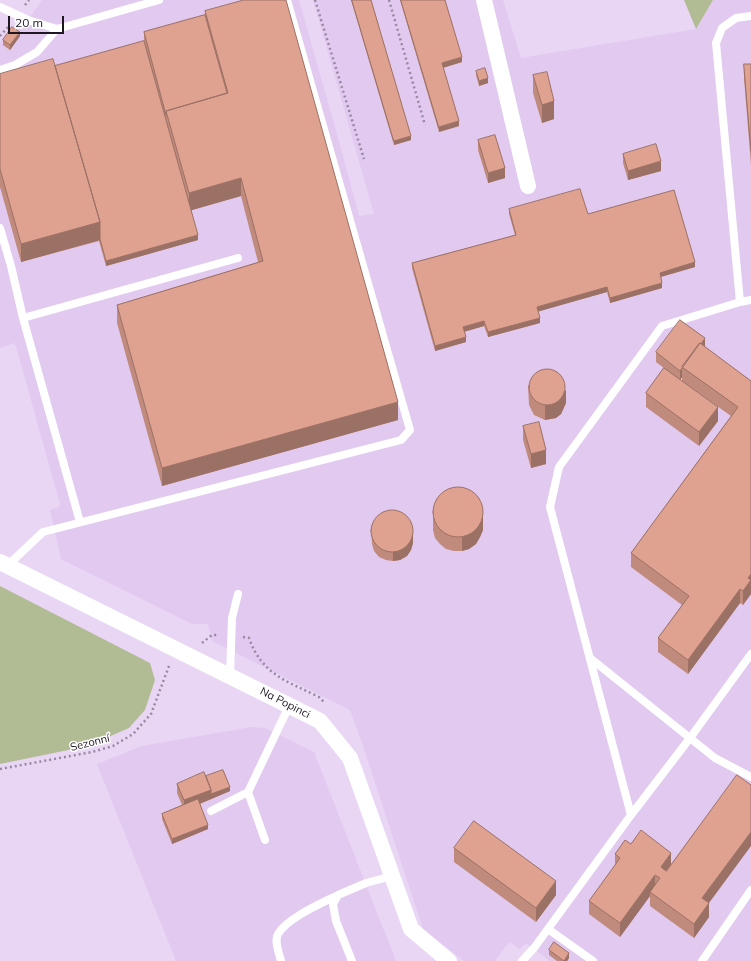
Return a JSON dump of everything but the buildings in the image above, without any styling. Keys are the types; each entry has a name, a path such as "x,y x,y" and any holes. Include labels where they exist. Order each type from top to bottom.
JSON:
{"street":[{"path":"484,0 528,186"},
{"name":"Na Popinci","path":"3,564 320,721 350,758 411,929 449,961"}],"lane":[{"path":"0,7 28,20 57,29 159,0"},
{"path":"3,564 42,532 401,440 410,430 287,0"},
{"path":"740,302 716,43 722,28 736,18 751,16"},
{"path":"0,70 15,65 37,52 57,29"},
{"path":"0,228 11,266 23,318 80,522"},
{"path":"23,318 238,258"},
{"path":"631,815 550,507 559,467 662,326 751,300"},
{"path":"230,676 232,618 238,594"},
{"path":"522,961 534,948 751,654"},
{"path":"590,658 715,758 751,777"},
{"path":"211,811 248,792 289,706"},
{"path":"248,792 265,840"},
{"path":"281,961 277,946 278,934 287,924 306,911 338,895 366,883 392,876"},
{"path":"702,961 751,890"},
{"path":"338,895 333,904 336,921 352,961"},
{"path":"548,929 593,961"}],"path":[{"path":"315,0 364,159"},
{"path":"389,0 425,125"},
{"path":"198,644 203,643 212,635 250,638 257,655 264,666 276,675 319,697 324,702"},
{"name":"Sezonní","path":"0,769 92,752 113,746 133,734 151,714 176,649"}],"shaded area":[{"path":"42,0 299,0 359,216 374,214 313,0 503,0 521,58 696,29 713,0 751,0 751,961 550,961 526,943 520,949 509,942 495,961 464,961 423,929 350,710 212,641 208,624 192,624 61,559 50,510 59,507 60,504 15,343 0,348 0,42 13,25 21,30"},
{"path":"251,727 265,728 314,752 396,961 176,961 97,764 142,746"}],"green space":[{"path":"684,0 713,0 696,29"},
{"path":"0,586 150,663 155,680 145,710 129,728 88,746 0,764"}]}
